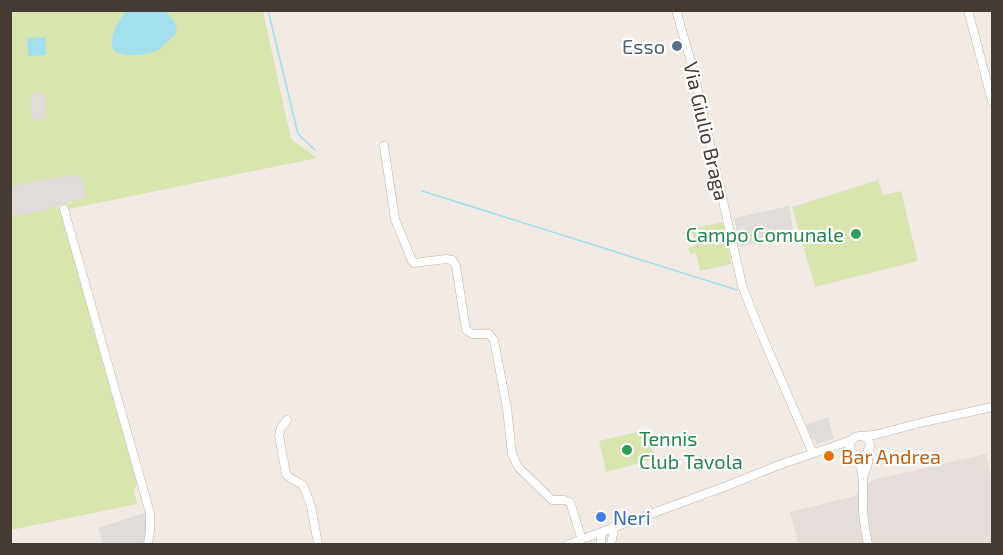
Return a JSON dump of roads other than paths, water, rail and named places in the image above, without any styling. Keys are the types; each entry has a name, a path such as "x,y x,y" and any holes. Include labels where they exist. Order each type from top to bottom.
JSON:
{"street":[{"name":"Via Giulio Braga","path":"676,10 693,69 742,285 813,452"},
{"path":"968,10 993,101"},
{"path":"384,146 395,219 412,261 414,263 446,259 452,260 456,266 466,330 473,334 489,334 494,340 507,408 512,454 518,467 552,500 570,502 584,539"},
{"path":"64,209 150,513 148,544"},
{"path":"853,445 886,431 993,406"},
{"path":"287,420 279,435 286,474 303,485 311,506 318,544"},
{"path":"853,445 855,455 861,456 873,441 886,431"},
{"path":"569,544 614,529 813,452 836,446 853,445 867,440 868,463 863,480"},
{"path":"853,445 863,480 863,511 868,544"},
{"path":"611,544 614,529"},
{"path":"584,539 599,544 603,532"},
{"path":"603,532 608,536 611,544"}],"water":[{"path":"127,11 165,11 177,28 175,35 157,51 141,55 124,55 114,51 113,35 117,24"},
{"path":"45,37 46,55 28,56 27,38"}],"waterway":[{"path":"268,10 298,134 315,150"},
{"path":"422,191 737,290"}],"place":[{"name":"Esso","path":"677,46"},
{"name":"Campo Comunale","path":"856,234"},
{"name":"Tennis Club Tavola","path":"627,450"},
{"name":"Bar Andrea","path":"829,456"},
{"name":"Neri","path":"601,517"}]}
